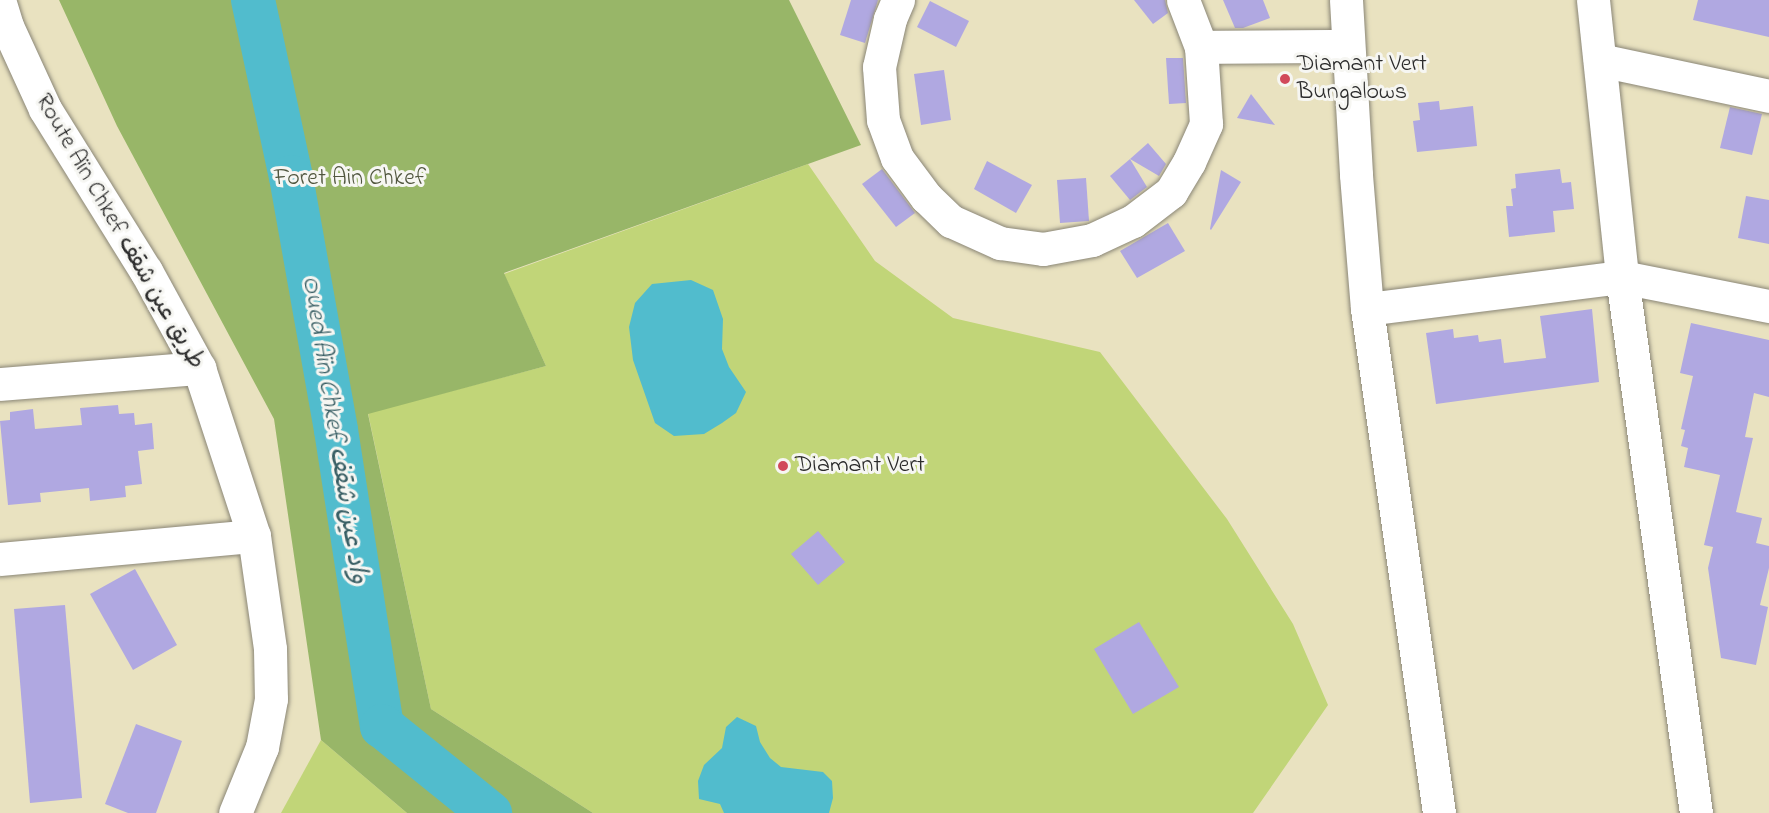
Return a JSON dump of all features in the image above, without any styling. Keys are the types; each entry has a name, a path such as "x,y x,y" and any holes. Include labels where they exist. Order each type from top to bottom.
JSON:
{"street":[{"path":"898,0 890,20 879,67 883,120 897,158 926,197 951,221 1000,243 1043,249 1092,240 1133,221 1171,192 1189,162 1206,124 1201,47 1183,0"},
{"path":"1346,0 1356,175 1367,309 1439,813"},
{"path":"1593,0 1622,277 1696,813"},
{"name":"Route Aïn Chkef طريق عين شقف","path":"0,3 7,26 45,109 146,271 199,368 254,536 270,649 271,699 262,747 235,813"},
{"path":"1201,47 1348,46"},
{"path":"1600,60 1769,96"},
{"path":"1367,309 1622,277 1769,306"},
{"path":"0,384 199,368"},
{"path":"0,559 254,536"}],"green space":[{"name":"Foret Ain Chkef","path":"59,0 789,0 861,145 504,273 546,366 368,414 431,709 593,813 407,813 321,740 274,419 117,126"},
{"name":"Diamant Vert","path":"808,164 875,261 953,318 1100,352 1227,519 1293,624 1328,705 1253,813 593,813 431,709 368,413 546,366 504,274"},
{"path":"321,740 407,813 281,813"}],"water":[{"path":"691,280 713,290 723,319 722,349 729,367 746,392 736,413 704,434 674,436 655,423 633,360 629,327 635,303 652,284"},
{"path":"737,717 756,726 760,742 770,758 781,767 823,772 832,781 833,798 829,813 724,813 720,804 699,799 698,781 704,765 722,748 726,727"}],"building":[{"path":"851,0 878,0 865,43 840,35"},
{"path":"1134,0 1165,0 1168,13 1153,24"},
{"path":"1223,0 1263,0 1270,18 1243,28 1235,28"},
{"path":"1698,0 1769,0 1769,37 1693,20"},
{"path":"930,1 969,21 956,47 917,27"},
{"path":"1166,58 1183,58 1186,103 1169,104"},
{"path":"944,70 951,120 921,125 914,74"},
{"path":"1251,94 1275,125 1237,118"},
{"path":"1439,101 1440,110 1473,106 1477,146 1417,152 1413,121 1420,120 1418,103"},
{"path":"1730,107 1762,114 1752,155 1720,148"},
{"path":"1148,143 1166,164 1159,176 1130,159"},
{"path":"1130,159 1147,187 1130,200 1110,176"},
{"path":"987,161 1032,185 1016,213 974,189"},
{"path":"882,169 915,213 896,227 862,184"},
{"path":"1560,169 1562,183 1571,182 1574,209 1553,211 1555,232 1509,237 1506,206 1513,206 1511,189 1516,188 1515,174"},
{"path":"1221,170 1241,182 1211,230 1210,229"},
{"path":"1086,178 1089,221 1060,223 1057,180"},
{"path":"1746,196 1769,200 1769,244 1738,238"},
{"path":"1168,223 1185,251 1137,278 1120,251"},
{"path":"1592,309 1599,382 1436,404 1426,333 1453,329 1454,338 1478,335 1479,342 1501,339 1504,363 1546,358 1540,316"},
{"path":"1691,323 1769,340 1769,397 1754,393 1745,437 1753,438 1736,512 1762,518 1756,543 1769,546 1769,568 1760,605 1768,607 1756,665 1721,658 1708,568 1713,547 1704,545 1720,475 1684,467 1688,448 1681,446 1685,430 1681,429 1693,376 1680,373"},
{"path":"118,405 119,414 134,413 135,425 152,423 154,449 138,451 142,484 125,486 126,497 90,501 89,488 40,493 41,502 8,505 0,421 10,420 10,412 33,409 35,429 82,425 80,408"},
{"path":"818,531 845,562 818,585 791,554"},
{"path":"135,569 177,645 133,670 90,594"},
{"path":"65,605 82,798 30,803 14,609"},
{"path":"1139,622 1179,687 1133,714 1094,649"},
{"path":"136,724 182,741 156,813 128,813 105,804"}],"waterway":[{"name":"Oued Aïn Chkef واد عين شقف","path":"253,0 291,177 336,430 382,726 490,813"}],"place":[{"name":"Diamant Vert Bungalows","path":"1285,79"},
{"name":"Diamant Vert","path":"783,466"}]}
